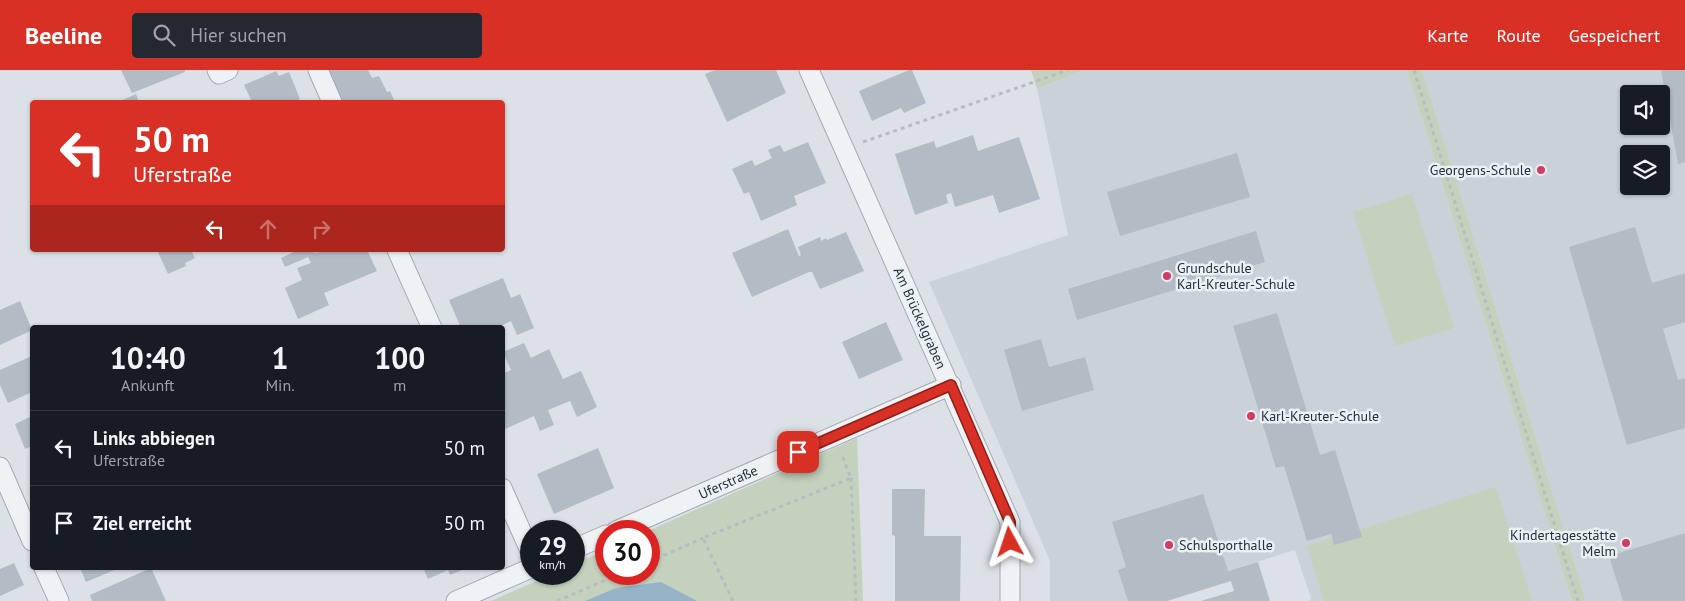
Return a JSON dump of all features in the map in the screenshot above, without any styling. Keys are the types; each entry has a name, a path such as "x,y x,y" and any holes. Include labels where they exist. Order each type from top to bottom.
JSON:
{"street":[{"path":"217,70 219,74 228,70"},
{"path":"318,70 331,100"},
{"name":"Am Brückelgraben","path":"809,70 951,385 1010,522 1010,601"},
{"path":"398,252 431,325"},
{"name":"Uferstraße","path":"641,520 951,385"},
{"path":"0,467 30,536"},
{"path":"505,495 520,528"},
{"path":"45,570 59,601"},
{"path":"456,601 520,573"}],"path":[{"path":"845,150 1067,70"},
{"path":"1414,70 1578,601"},
{"path":"834,436 851,478 856,601"},
{"path":"660,557 851,478"},
{"path":"703,538 733,601"},
{"path":"557,601 595,585"}],"shaded area":[{"name":"Karl-Kreuter-Schule","path":"1083,70 1407,70 1572,601 1309,601 1311,598 1295,550 1228,571 1167,601 1050,601 1050,561 929,282 1068,235 1037,89"},
{"path":"1422,70 1685,70 1685,601 1586,601"}],"green space":[{"path":"1031,70 1083,70 1037,89"},
{"path":"1407,70 1422,70 1586,601 1572,601"},
{"path":"1412,194 1454,328 1395,346 1353,212"},
{"path":"857,438 863,601 491,601 527,585 585,585 585,559 595,555 595,585 660,585 660,526"},
{"path":"1496,487 1532,601 1324,601 1307,546"}],"water":[{"path":"660,582 697,601 585,601 616,588 660,585"}],"building":[{"path":"121,70 185,70 185,72 132,93"},
{"path":"327,70 368,70 372,78 379,76 387,92 390,91 394,100 340,100"},
{"path":"715,70 776,70 786,93 727,122 705,74"},
{"path":"912,70 926,103 904,113 901,108 872,121 859,91"},
{"path":"1661,70 1685,70 1685,162 1678,164 1670,120 1670,85 1664,85"},
{"path":"276,71 279,76 289,72 300,99 251,100 244,85"},
{"path":"136,94 138,100 122,100"},
{"path":"973,135 978,151 1019,137 1040,199 999,213 993,195 955,207 951,193 946,195 948,203 915,215 895,154 934,141 936,148"},
{"path":"808,142 826,183 794,196 797,205 761,221 749,192 744,194 732,169 752,160 755,166 772,158 768,150 780,145 784,152"},
{"path":"1237,153 1250,197 1120,236 1107,192"},
{"path":"1635,227 1652,283 1685,273 1685,322 1663,329 1678,380 1685,378 1685,428 1627,445 1569,247"},
{"path":"788,229 799,256 801,255 798,247 820,237 821,241 826,238 827,240 846,232 864,271 820,289 812,272 809,272 752,297 732,253"},
{"name":"Grundschule Karl-Kreuter-Schule","path":"1256,231 1265,262 1077,320 1068,289"},
{"path":"158,252 192,252 195,258 185,263 186,266 168,274"},
{"path":"294,252 368,252 377,271 324,293 329,305 298,319 285,288 302,280 297,268 311,263 308,257 285,267 281,258"},
{"path":"503,278 511,298 520,294 534,328 517,335 511,321 502,325 460,325 449,300"},
{"path":"20,301 30,325 30,331 0,345 0,310"},
{"path":"1277,313 1320,455 1335,450 1362,537 1334,545 1331,534 1307,541 1284,466 1276,468 1233,326"},
{"path":"886,322 903,360 859,379 842,342"},
{"path":"1041,339 1049,367 1085,357 1094,390 1022,411 1004,350"},
{"path":"524,343 531,358 549,349 563,379 581,371 597,407 577,417 570,401 548,410 554,425 540,431 534,416 505,429 505,373 511,370 505,356 505,351"},
{"path":"30,357 30,393 8,403 0,385 0,370"},
{"path":"30,417 30,447 25,449 15,424"},
{"path":"598,448 614,488 554,514 537,474"},
{"path":"892,489 925,489 924,536 961,536 960,601 895,601 895,536 892,535"},
{"name":"Schulsporthalle","path":"1203,494 1228,571 1258,562 1270,601 1201,601 1234,591 1231,581 1167,601 1128,601 1118,570 1126,567 1112,522"},
{"path":"1685,533 1685,601 1623,601 1609,556"},
{"path":"14,563 24,585 0,596 0,569"},
{"path":"81,570 114,570 86,582"},
{"path":"146,570 152,570 166,601 92,601 90,595"},
{"path":"424,570 448,570 428,579"},
{"path":"448,570 462,570 450,575"}],"place":[{"name":"Georgens-Schule","path":"1541,170"},
{"name":"Grundschule Karl-Kreuter-Schule","path":"1167,276"},
{"name":"Karl-Kreuter-Schule","path":"1251,416"},
{"name":"Kindertagesstätte Melm","path":"1626,543"},
{"name":"Schulsporthalle","path":"1169,545"}],"route":[{"path":"798,452 951,385 1010,522 1010,542"}]}
